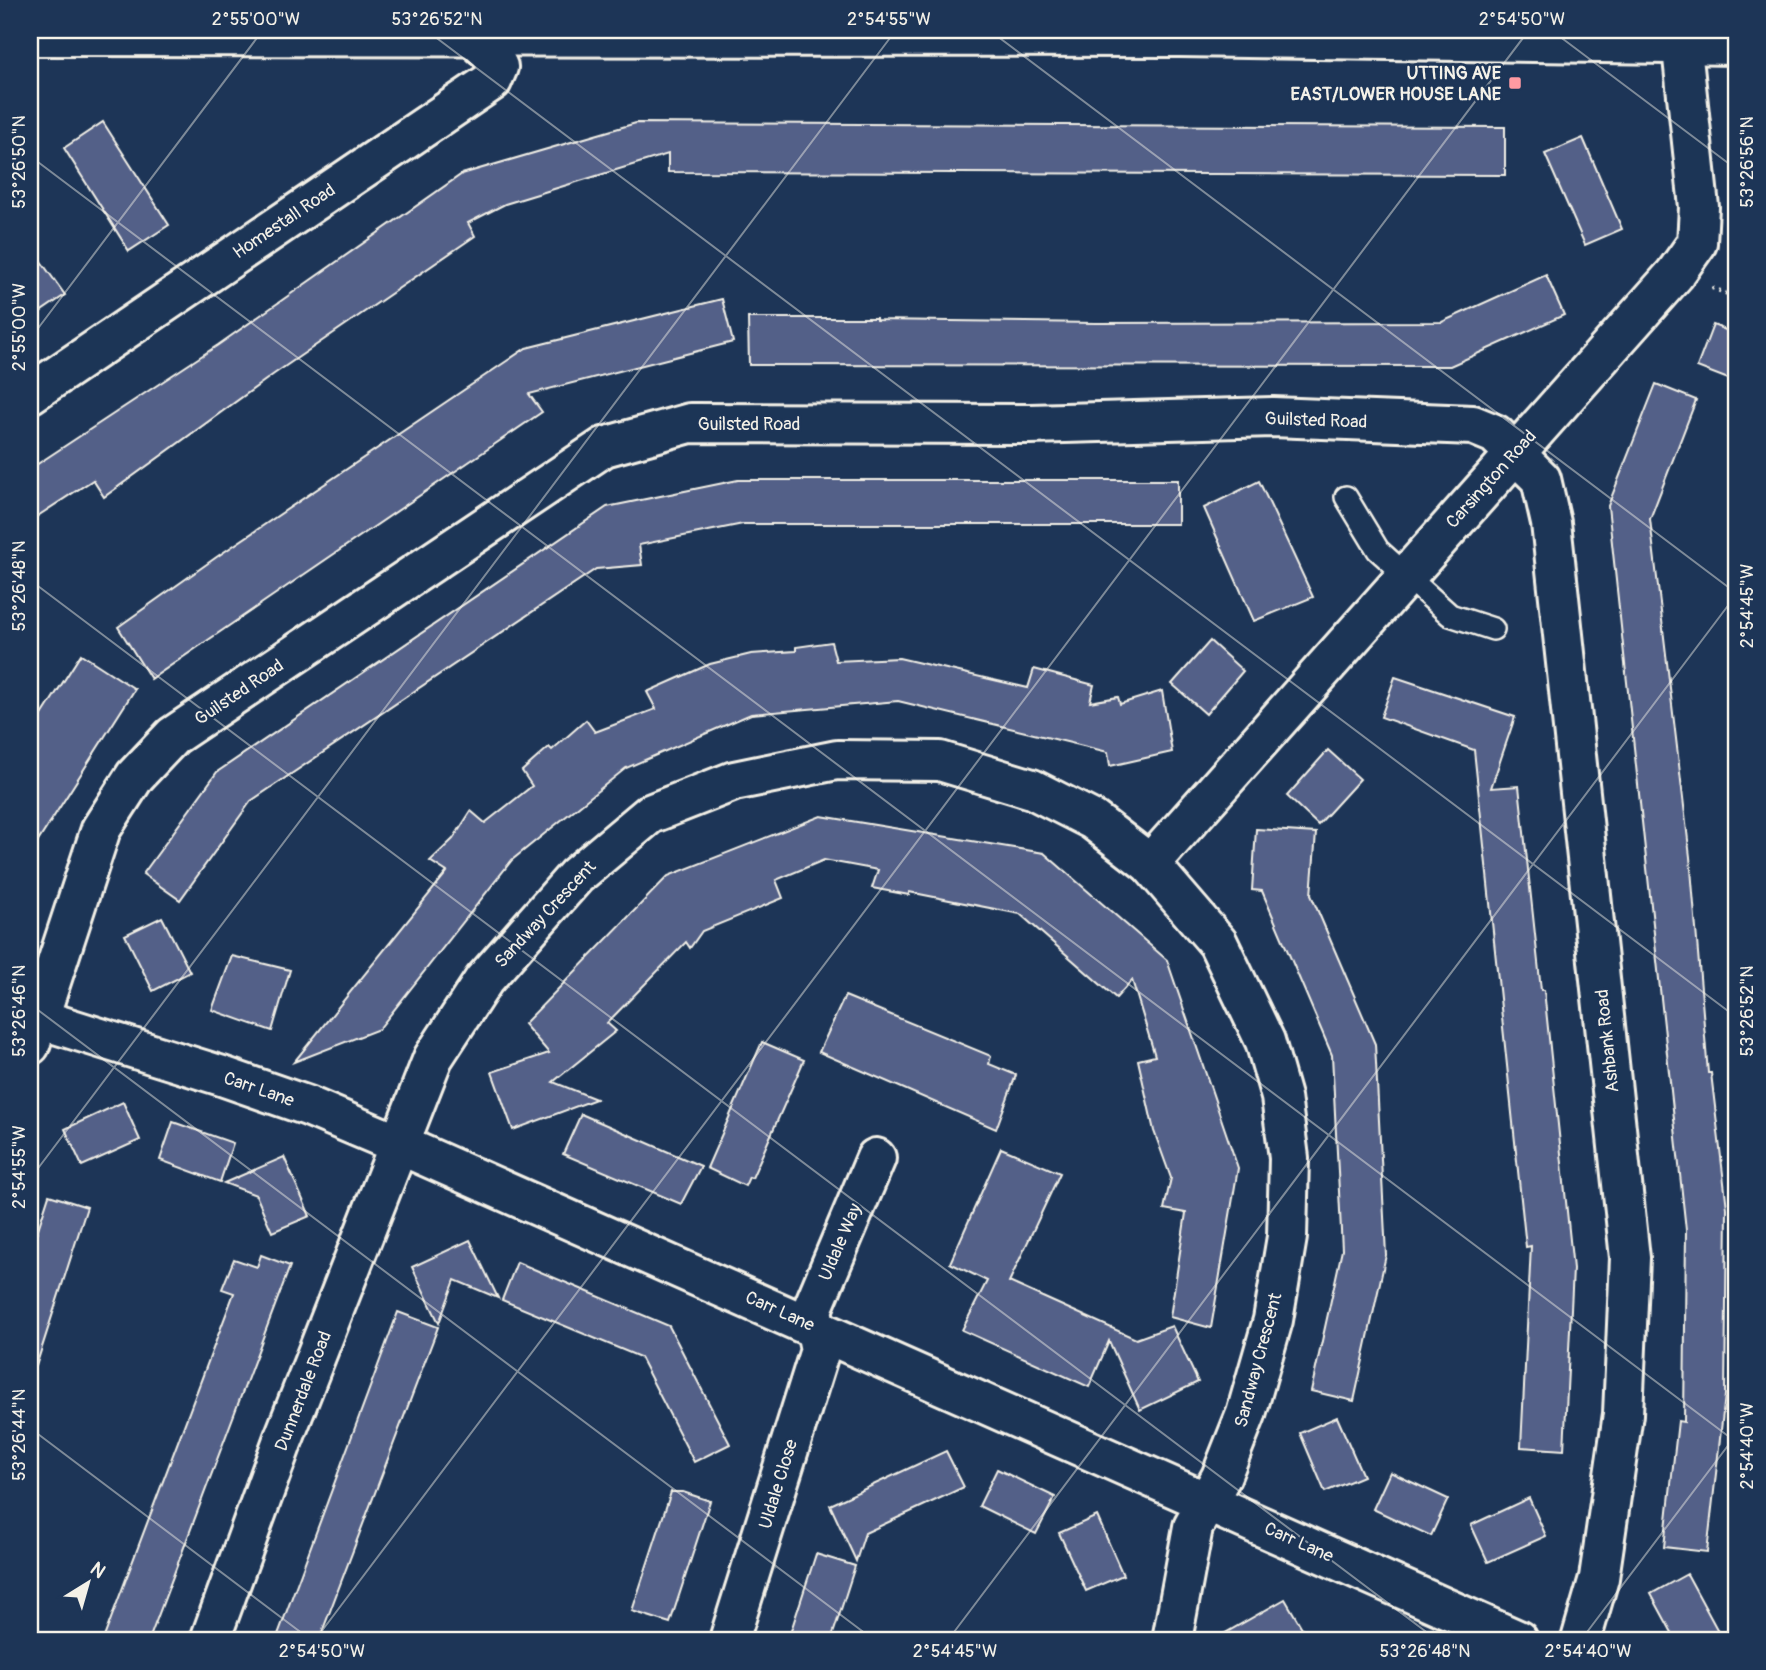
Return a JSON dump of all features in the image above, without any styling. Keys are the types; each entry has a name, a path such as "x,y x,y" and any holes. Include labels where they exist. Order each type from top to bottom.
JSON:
{"street":[{"name":"Homestall Road","path":"30,394 492,81 498,67 490,52 471,35"},
{"path":"30,36 1680,36 1736,45"},
{"name":"Carsington Road","path":"1150,864 1675,274 1697,243 1699,207 1680,36"},
{"name":"Guilsted Road","path":"33,1026 101,829 135,776 173,736 604,447 690,423 1030,424 1273,417 1473,425 1495,434 1516,451"},
{"name":"Ashbank Road","path":"1516,451 1541,479 1551,523 1630,1258 1623,1414 1599,1578 1581,1640"},
{"name":"Sandway Crescent","path":"398,1144 433,1058 484,980 576,876 650,814 734,781 837,761 940,761 1032,789 1093,820 1150,864 1218,943 1259,1028 1281,1097 1289,1158 1287,1237 1273,1320 1246,1414 1221,1477 1193,1527 1172,1640"},
{"name":"Carr Lane","path":"33,1026 235,1080 308,1106 817,1327 1518,1640"},
{"name":"Dunnerdale Road","path":"210,1640 398,1144"},
{"name":"Uldale Way","path":"817,1327 812,1310 876,1158"},
{"name":"Uldale Close","path":"729,1640 820,1350 817,1327"}],"lane":[{"path":"1346,497 1378,550 1450,615 1493,629"}],"building":[{"path":"103,122 169,225 129,251 64,148"},
{"path":"636,123 1505,127 1505,175 668,172 668,154 505,204 468,223 475,236 274,374 104,497 93,480 30,521 30,469 218,345 462,174"},
{"path":"1583,138 1622,229 1585,245 1545,154"},
{"path":"30,246 65,295 30,319"},
{"path":"1546,275 1564,315 1450,366 749,365 748,318 1096,323 1442,322"},
{"path":"722,299 733,342 529,394 542,412 151,679 118,627 218,556 526,348"},
{"path":"1713,325 1736,334 1736,382 1697,367"},
{"path":"1656,384 1696,400 1650,519 1690,857 1708,1073 1711,1073 1727,1208 1725,1395 1707,1552 1664,1547 1678,1421 1684,1422 1686,1230 1608,506"},
{"path":"738,480 1178,480 1178,524 743,524 639,545 642,565 596,569 251,801 180,900 143,874 217,772 607,507"},
{"path":"1259,481 1313,597 1254,621 1204,508"},
{"path":"1210,641 1243,671 1206,714 1172,684"},
{"path":"831,642 836,661 899,658 1028,688 1034,669 1094,685 1090,702 1118,697 1120,704 1162,691 1172,752 1110,766 1108,752 898,701 751,714 626,768 512,860 379,1029 294,1062 447,872 430,861 453,839 471,811 485,823 532,786 522,771 549,747 552,750 586,720 595,732 656,709 647,692 710,664 751,654 796,651 796,647"},
{"path":"81,654 135,689 30,854 30,734"},
{"path":"1395,677 1515,717 1491,788 1519,786 1541,990 1544,990 1573,1269 1564,1450 1521,1447 1531,1246 1526,1247 1474,750 1381,717"},
{"path":"1328,750 1360,779 1318,825 1287,796"},
{"path":"821,816 1044,853 1167,960 1238,1168 1211,1328 1170,1317 1186,1213 1164,1209 1171,1178 1154,1131 1138,1060 1155,1056 1132,980 1116,998 1020,914 909,892 909,895 872,888 878,870 824,860 776,880 783,898 702,931 690,948 686,942 607,1023 616,1031 553,1082 596,1099 513,1130 492,1072 549,1053 524,1024 668,876"},
{"path":"1256,829 1316,833 1311,895 1375,1044 1386,1255 1354,1401 1311,1391 1342,1250 1332,1055 1262,891 1252,890"},
{"path":"162,917 190,972 153,991 125,935"},
{"path":"232,956 290,970 272,1031 212,1010"},
{"path":"845,996 991,1056 989,1064 1016,1075 996,1129 819,1052"},
{"path":"762,1042 804,1060 752,1178 749,1177 745,1186 707,1168"},
{"path":"123,1102 140,1140 82,1166 65,1129"},
{"path":"581,1114 701,1166 681,1204 563,1154"},
{"path":"173,1122 233,1143 220,1182 160,1160"},
{"path":"1001,1148 1060,1173 1009,1282 1136,1339 1172,1326 1198,1382 1140,1410 1109,1341 1089,1387 962,1330 987,1281 950,1263"},
{"path":"284,1157 310,1216 272,1232 256,1195 224,1183"},
{"path":"49,1195 87,1207 36,1366 30,1365 30,1254"},
{"path":"470,1240 498,1298 455,1280 439,1323 412,1267"},
{"path":"261,1255 290,1266 149,1640 103,1640 234,1293 222,1289 234,1259 257,1267"},
{"path":"517,1262 669,1326 730,1444 694,1462 640,1357 502,1300"},
{"path":"398,1312 438,1327 319,1640 276,1640"},
{"path":"1337,1417 1363,1476 1325,1492 1300,1433"},
{"path":"946,1451 964,1487 865,1533 856,1561 830,1505"},
{"path":"997,1469 1055,1497 1036,1534 979,1506"},
{"path":"1390,1472 1448,1499 1431,1536 1373,1509"},
{"path":"671,1492 683,1492 710,1501 670,1623 632,1611"},
{"path":"1529,1498 1546,1536 1488,1562 1471,1525"},
{"path":"1097,1516 1123,1575 1086,1591 1059,1533"},
{"path":"816,1554 855,1566 835,1628 831,1640 788,1640"},
{"path":"1687,1574 1718,1631 1700,1640 1676,1640 1651,1594"},
{"path":"1285,1599 1309,1640 1213,1640"}],"place":[{"name":"UTTING AVE EAST/LOWER HOUSE LANE","path":"1515,83"}]}
